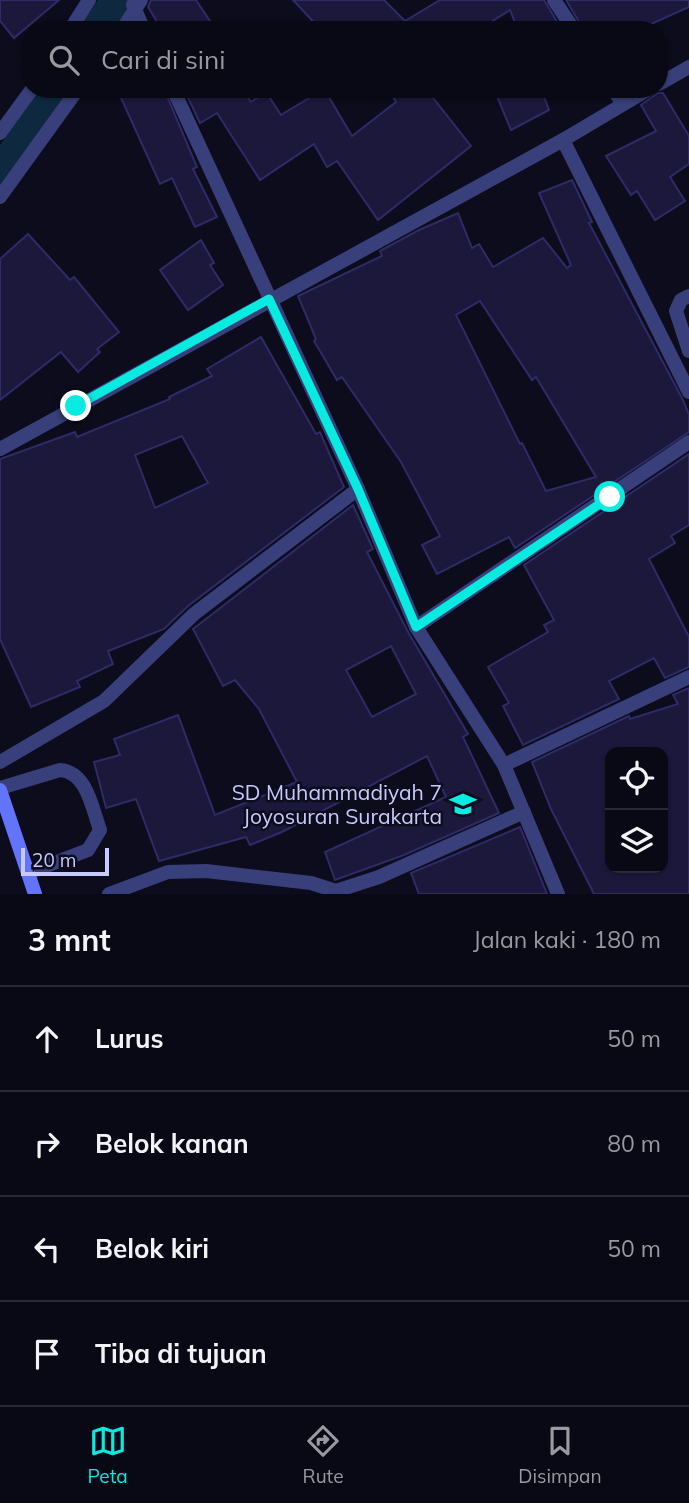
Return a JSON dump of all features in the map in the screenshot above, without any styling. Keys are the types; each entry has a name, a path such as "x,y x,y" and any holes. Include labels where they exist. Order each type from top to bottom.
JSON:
{"main road":[{"path":"0,789 35,894"}],"street":[{"path":"76,21 89,0"},
{"path":"554,0 568,21"},
{"path":"127,21 136,4"},
{"path":"136,4 141,21"},
{"path":"668,79 689,67"},
{"path":"0,133 25,98"},
{"path":"0,197 72,98"},
{"path":"177,98 358,489 416,627 504,765 558,894"},
{"path":"619,98 623,104"},
{"path":"0,449 563,140 633,98"},
{"path":"563,140 689,392"},
{"path":"689,296 681,300 676,311 689,351"},
{"path":"416,627 689,442"},
{"path":"0,762 104,701 194,614 358,489"},
{"path":"504,765 689,677"},
{"path":"0,789 60,770 71,771 79,777 100,830 88,850 27,873"},
{"path":"109,894 168,872 206,871 311,883 336,891 379,877 524,812"}],"building":[{"path":"0,0 59,0 34,21 21,21 21,32 14,38 0,21"},
{"path":"151,0 196,0 210,21 157,21 148,7"},
{"path":"293,0 384,0 405,21 313,21"},
{"path":"440,0 544,0 557,21 514,21 510,10 492,21 405,21"},
{"path":"566,0 689,0 689,7 658,21 579,21"},
{"path":"121,98 168,98 197,167 193,169 217,217 195,227 172,178 160,184"},
{"path":"188,98 248,98 251,102 257,98 270,98 281,115 309,98 329,98 352,136 396,102 394,98 433,98 471,146 378,220 337,161 327,167 314,144 260,180 217,113 200,123"},
{"path":"498,98 544,98 549,110 511,130"},
{"path":"651,98 666,98 689,136 689,164 670,177 685,201 655,220 637,191 631,195 606,156 656,131 641,105"},
{"path":"572,180 592,222 589,223 683,400 689,415 689,432 515,548 509,537 437,574 422,545 440,536 401,462 342,377 337,380 314,341 316,339 298,296 382,256 380,251 458,213 472,248 479,244 493,267 543,238 567,268 571,265 539,193","holes":["480,301 532,380 536,377 596,477 546,491 456,315"]},
{"path":"28,234 70,280 74,277 119,332 97,349 100,352 78,372 61,352 0,400 0,259"},
{"path":"201,240 214,263 210,265 223,285 188,310 160,270"},
{"path":"261,337 316,434 320,432 344,487 188,606 164,629 108,651 113,664 77,681 80,687 31,707 0,639 0,459 75,432 77,437 170,399 169,397 212,376 207,369","holes":["182,436 208,483 155,508 135,455"]},
{"path":"689,454 689,525 671,536 675,543 649,559 689,637 689,667 665,678 654,658 609,681 619,699 523,745 503,706 509,703 488,667 548,632 544,625 554,620 524,565"},
{"path":"353,505 373,549 367,552 408,632 468,734 463,737 499,813 404,855 335,880 325,852 446,797 427,756 282,832 250,845 246,837 159,861 136,799 106,808 94,762 120,755 114,739 178,715 215,815 297,782 259,709 235,680 223,686 193,629","holes":["391,646 416,694 372,717 346,670"]},
{"path":"689,688 689,894 594,894 551,809 532,762 629,716 630,719 678,704 673,695"},
{"path":"520,827 547,894 419,894 411,873"}],"waterway":[{"path":"103,21 117,0"},
{"path":"0,174 51,98"}],"place":[{"name":"SD Muhammadiyah 7 Joyosuran Surakarta","path":"463,804"}],"route":[{"path":"76,406 269,299 358,489 416,627 610,497"}]}
